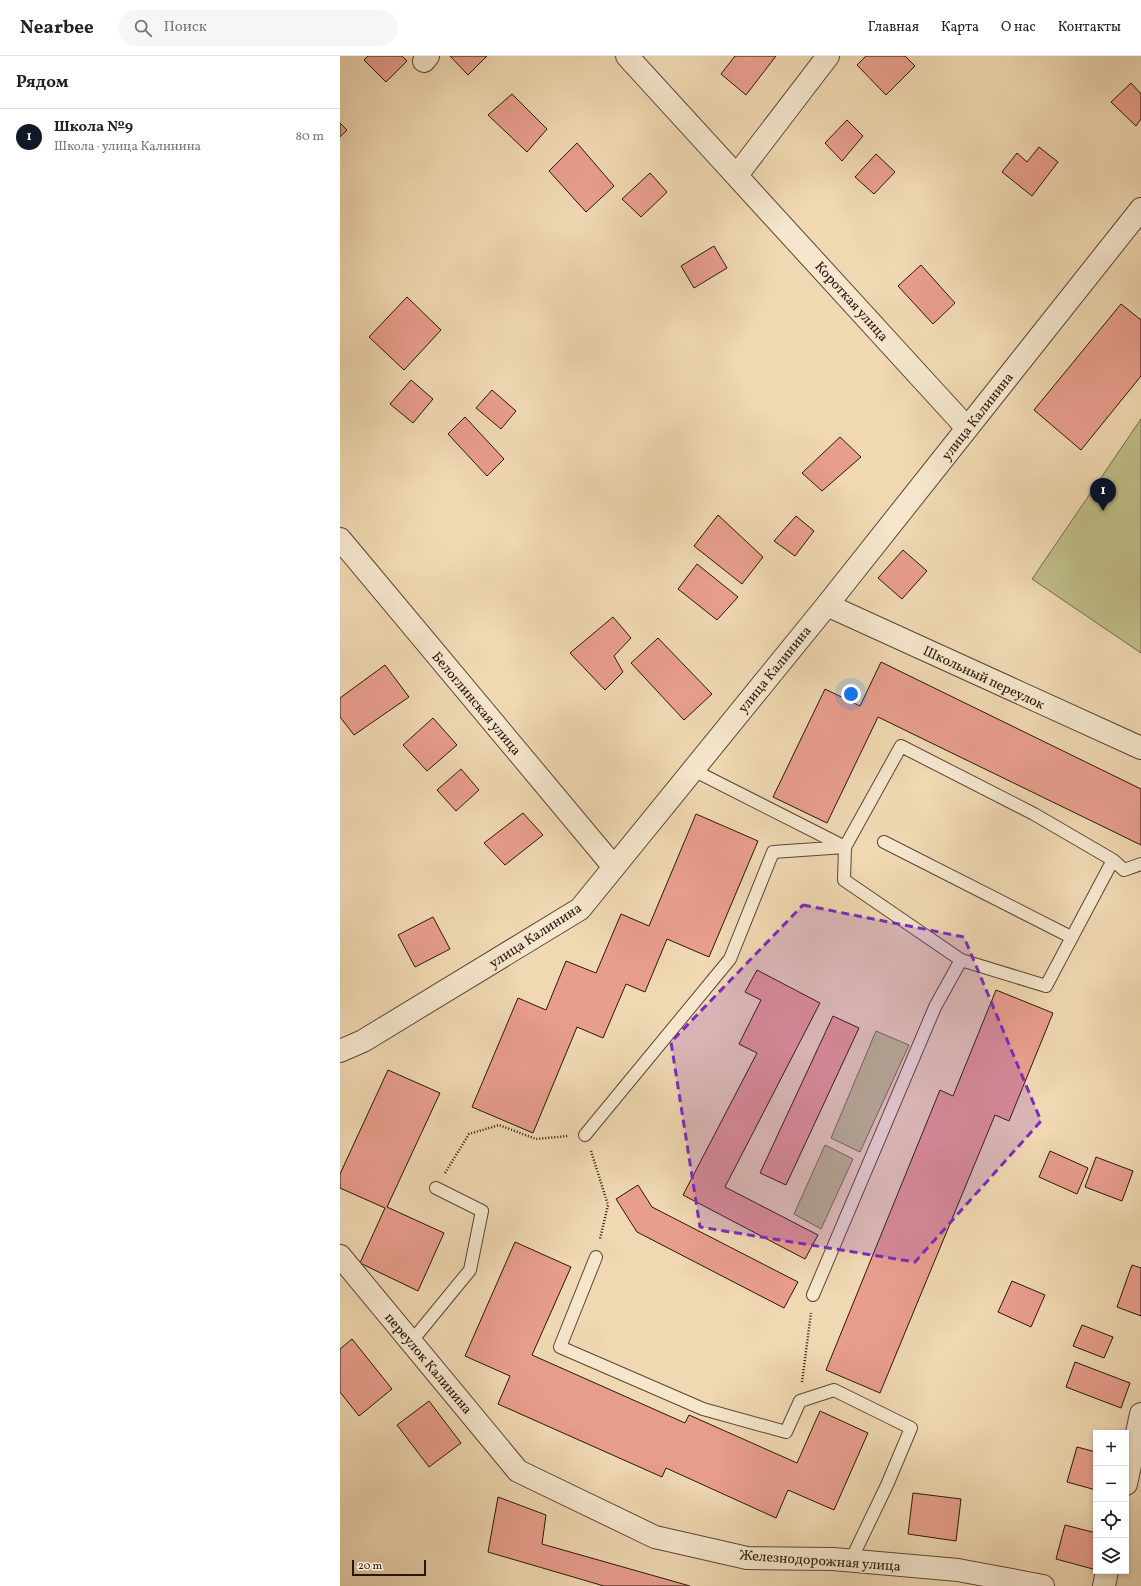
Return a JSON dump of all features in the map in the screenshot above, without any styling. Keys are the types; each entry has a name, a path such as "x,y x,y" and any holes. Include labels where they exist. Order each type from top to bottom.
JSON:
{"street":[{"name":"Короткая улица","path":"627,56 967,428"},
{"path":"737,175 828,56"},
{"name":"улица Калинина","path":"340,1051 363,1041 580,909 827,605 1141,209"},
{"name":"Белоглинская улица","path":"340,539 614,867"},
{"name":"Школьный переулок","path":"827,605 1141,748"},
{"name":"переулок Калинина","path":"340,1256 518,1471"},
{"path":"1129,1470 1141,1414"},
{"name":"Железнодорожная улица","path":"518,1471 655,1537 747,1558 851,1560 958,1570 1043,1586"},
{"path":"1104,1586 1106,1574"}],"lane":[{"path":"1113,860 1046,986 961,960 844,880 845,847 900,746 1034,814 1113,860 1124,870 1141,864"},
{"path":"693,770 845,847"},
{"path":"884,842 1071,937"},
{"path":"585,1135 730,959 773,852 845,847"},
{"path":"813,1295 935,1008 961,960"},
{"path":"411,1342 470,1270 482,1211 436,1188"},
{"path":"596,1257 560,1347 703,1409 786,1432 800,1401 834,1390 911,1428 887,1485 851,1560"}],"path":[{"path":"436,1188 469,1134 499,1124 536,1139 585,1135 608,1205 596,1257"},
{"path":"800,1401 813,1295"}],"highlighted area":[{"path":"803,905 964,937 1041,1121 915,1262 700,1227 671,1042"}],"shaded area":[{"path":"1141,419 1141,653 1032,579"},
{"path":"876,1031 909,1045 860,1152 831,1138"},
{"path":"825,1145 853,1159 821,1229 794,1214"}],"building":[{"path":"368,56 402,56 407,61 386,82 364,60"},
{"path":"450,56 487,56 468,75"},
{"path":"735,56 776,56 746,95 721,74"},
{"path":"866,56 905,56 915,66 886,95 857,65"},
{"path":"1131,83 1141,94 1141,119 1136,126 1111,102"},
{"path":"512,94 547,129 527,152 488,115"},
{"path":"847,120 863,136 842,161 825,143"},
{"path":"340,123 347,130 340,137"},
{"path":"577,143 614,186 586,212 549,171"},
{"path":"1039,147 1058,162 1032,196 1002,172 1017,153 1027,162"},
{"path":"876,154 895,172 874,194 855,177"},
{"path":"650,173 667,192 641,217 622,199"},
{"path":"714,246 727,268 694,288 681,266"},
{"path":"921,265 955,303 933,324 898,286"},
{"path":"407,297 441,330 404,370 369,337"},
{"path":"1121,304 1141,320 1141,376 1081,450 1034,410"},
{"path":"411,380 433,399 413,423 390,404"},
{"path":"492,390 516,411 501,429 476,408"},
{"path":"465,417 504,459 487,476 448,434"},
{"path":"840,437 861,457 822,491 802,473"},
{"path":"718,515 763,557 742,584 694,546"},
{"path":"796,516 814,531 795,556 774,541"},
{"path":"903,550 927,571 902,599 878,578"},
{"path":"697,564 738,597 717,620 678,589"},
{"path":"613,617 631,638 614,656 623,672 605,690 570,653"},
{"path":"658,638 712,694 684,720 631,663"},
{"path":"881,662 1141,789 1141,845 878,717 827,823 773,797 825,689 860,706"},
{"path":"385,665 409,697 354,735 340,717 340,698"},
{"path":"433,718 457,745 427,771 403,745"},
{"path":"461,769 479,790 456,811 437,790"},
{"path":"523,813 543,835 505,865 484,843"},
{"path":"696,814 758,841 709,957 667,939 645,992 626,984 603,1038 577,1027 533,1133 472,1107 518,998 546,1010 566,961 596,973 621,914 649,926"},
{"path":"433,917 450,949 415,967 398,935"},
{"path":"757,970 820,1003 725,1187 818,1235 805,1259 683,1195 757,1053 739,1044 761,1000 745,992"},
{"path":"996,990 1053,1013 1009,1121 995,1115 880,1393 826,1370 940,1090 953,1096"},
{"path":"833,1016 859,1028 786,1185 760,1173"},
{"path":"388,1070 440,1093 387,1207 444,1233 418,1291 360,1263 385,1208 340,1188 340,1174"},
{"path":"1050,1151 1088,1168 1077,1194 1039,1177"},
{"path":"1096,1157 1133,1171 1122,1201 1085,1187"},
{"path":"638,1185 652,1207 798,1282 784,1308 637,1232 616,1199"},
{"path":"515,1242 571,1267 532,1355 685,1423 689,1415 797,1463 820,1411 868,1433 834,1510 788,1490 776,1518 666,1468 662,1477 498,1404 510,1376 465,1356"},
{"path":"1132,1265 1141,1268 1141,1316 1117,1307"},
{"path":"1012,1281 1045,1295 1031,1327 998,1312"},
{"path":"1082,1325 1113,1337 1104,1358 1073,1346"},
{"path":"352,1339 392,1389 359,1416 340,1392 340,1349"},
{"path":"1075,1362 1130,1383 1121,1408 1066,1387"},
{"path":"429,1401 461,1443 429,1467 397,1425"},
{"path":"1077,1447 1093,1451 1093,1489 1067,1482"},
{"path":"913,1493 961,1499 956,1541 908,1534"},
{"path":"498,1497 546,1515 542,1544 690,1586 604,1586 488,1552"},
{"path":"1065,1525 1093,1532 1093,1569 1056,1559"}],"place":[{"name":"Школа №9","path":"1103,511"}]}
